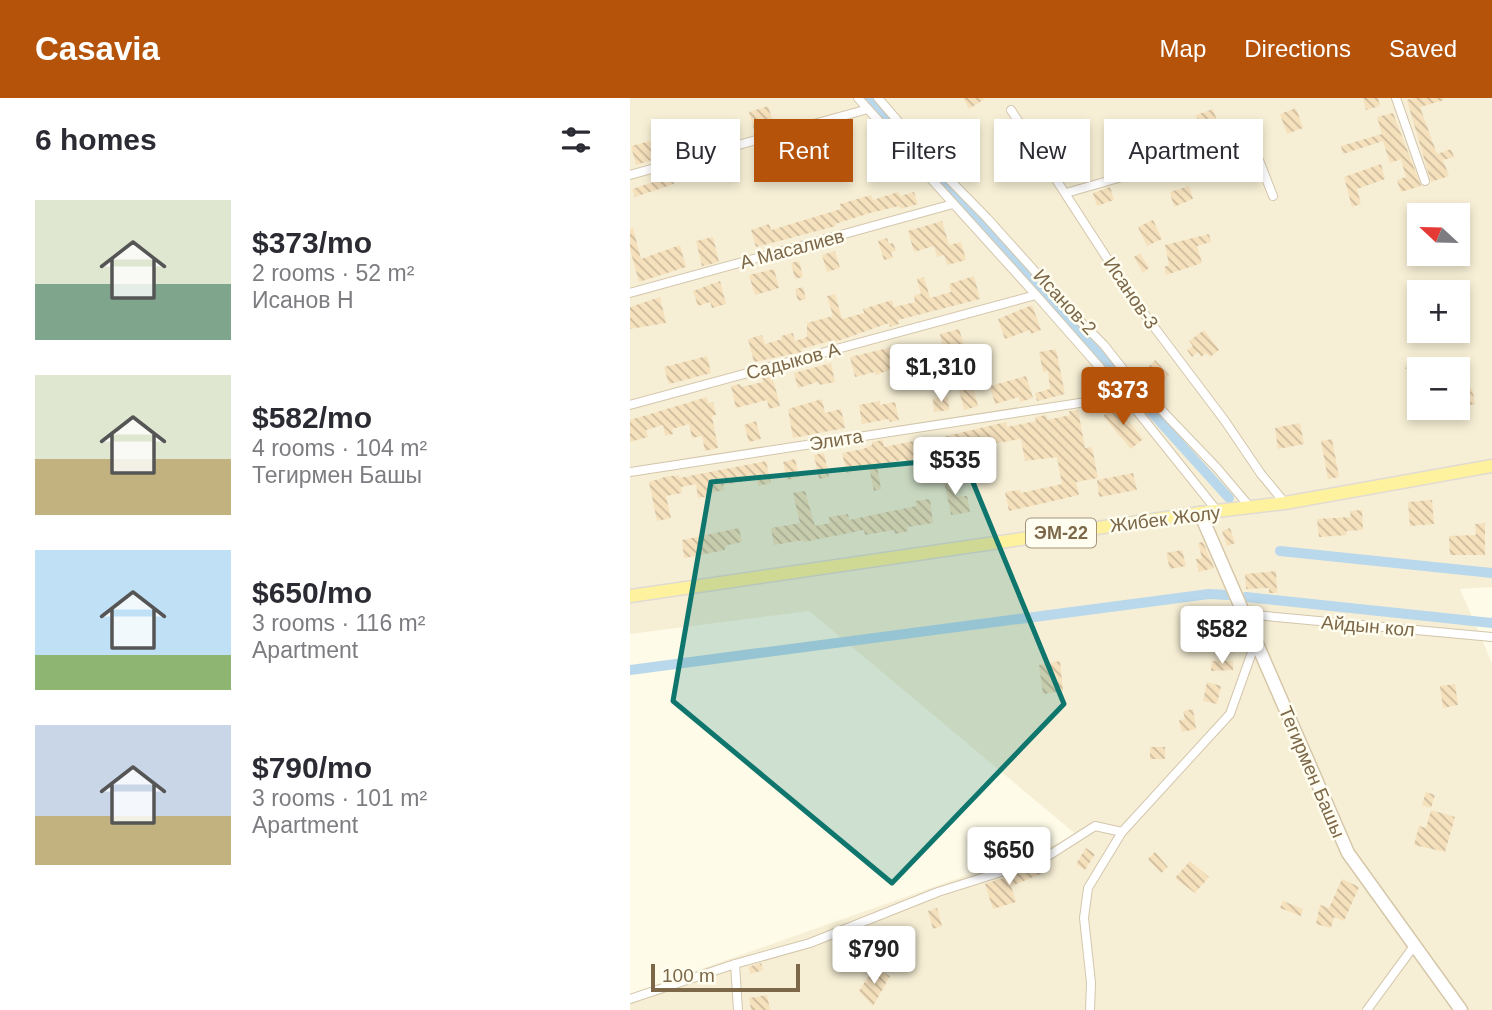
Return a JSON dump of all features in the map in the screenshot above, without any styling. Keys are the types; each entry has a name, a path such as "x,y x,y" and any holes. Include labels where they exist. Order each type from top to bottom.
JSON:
{"main road":[{"name":"Жибек Жолу","path":"630,596 1285,503 1492,466"}],"street":[{"path":"858,98 1125,396 1218,512"},
{"name":"Исанов-2","path":"878,98 1104,345 1126,373 1217,468 1250,508"},
{"path":"1395,98 1425,181"},
{"path":"630,175 868,109"},
{"name":"Исанов-3","path":"1011,110 1136,303 1285,503"},
{"path":"1066,193 1251,140 1273,196"},
{"name":"А Масалиев","path":"630,293 953,204"},
{"name":"Садыков А","path":"630,405 1036,295"},
{"name":"Элита","path":"630,472 1125,396"},
{"name":"Тегирмен Башы","path":"1200,513 1348,853 1461,1010"},
{"name":"Айдын кол","path":"1244,614 1492,637"},
{"path":"1090,1010 1091,983 1084,918 1088,888 1122,832 1230,714 1256,641"},
{"path":"630,999 735,964 810,943 938,892 1045,858 1095,826 1122,832"},
{"path":"1367,1010 1414,946"},
{"path":"735,964 738,1010"}],"highlighted area":[{"path":"963,458 1064,704 892,883 673,701 711,482"}],"shaded area":[{"path":"630,98 1492,98 1492,587 1460,589 1492,663 1492,1010 630,1010 630,994 1078,836 809,611 630,634"}],"building":[{"path":"963,98 986,98 969,109"},
{"path":"1363,98 1378,98 1380,106 1366,110"},
{"path":"1407,100 1444,100 1420,107 1437,154 1451,149 1454,157 1443,160 1449,176 1431,182"},
{"path":"768,106 772,119 754,119 754,130 749,112"},
{"path":"1296,108 1303,128 1287,134 1280,114"},
{"path":"1213,109 1216,119 1197,119 1196,115"},
{"path":"1393,113 1421,186 1401,192 1397,180 1406,177 1401,159 1390,163 1383,141 1343,154 1341,146 1382,134 1377,117"},
{"path":"651,141 651,160 636,165 631,146"},
{"path":"1381,164 1385,179 1357,189 1361,204 1352,207 1344,177"},
{"path":"654,182 674,184 635,197 632,189"},
{"path":"1189,186 1193,199 1174,207 1170,192"},
{"path":"1110,187 1114,200 1097,206 1093,193"},
{"path":"898,192 900,196 914,192 918,204 870,213 835,224 836,226 756,247 751,230 769,224 771,230 841,209 840,204 871,195 873,200"},
{"path":"1153,220 1162,239 1147,246 1138,227"},
{"path":"942,221 949,245 961,242 966,260 947,265 944,255 937,257 934,246 914,252 908,231"},
{"path":"633,228 641,259 680,245 686,267 639,282 630,249 630,229"},
{"path":"1209,234 1211,242 1197,246 1202,263 1166,275 1164,267 1169,265 1165,245"},
{"path":"713,237 719,262 702,266 696,241"},
{"path":"887,238 896,251 891,252 893,258 884,260 878,241"},
{"path":"835,251 840,268 827,272 822,255"},
{"path":"1140,253 1149,268 1143,273 1134,257"},
{"path":"799,261 803,277 795,279 791,263"},
{"path":"774,269 779,288 755,295 749,275"},
{"path":"974,276 980,299 898,320 899,324 890,327 889,323 835,342 834,340 801,349 802,352 754,362 748,339 762,335 765,344 793,333 795,341 807,337 807,323 833,316 827,296 835,294 842,319 864,313 863,309 892,300 894,307 915,302 914,295 921,294 917,279 924,277 930,298 951,292 949,284"},
{"path":"720,281 726,304 712,308 710,302 698,306 693,291"},
{"path":"803,287 806,299 798,301 795,289"},
{"path":"660,297 666,323 630,329 630,307"},
{"path":"1032,305 1041,330 1031,334 1030,330 1005,339 998,319"},
{"path":"959,329 964,345 944,350 940,334"},
{"path":"1204,330 1219,350 1210,357 1206,353 1201,357 1198,352 1192,357 1187,350 1193,346 1189,341"},
{"path":"901,345 906,364 876,375 875,372 855,377 850,357"},
{"path":"1056,349 1065,394 1037,401 1035,393 1050,389 1048,371 1043,372 1039,352"},
{"path":"707,356 711,373 669,384 664,367"},
{"path":"1155,360 1169,375 1156,388 1142,374"},
{"path":"831,363 835,382 819,385 818,382 798,388 794,373"},
{"path":"772,375 780,406 769,409 767,400 736,408 731,386 740,384 741,387 763,382 762,377"},
{"path":"1026,376 1033,398 1020,402 1019,397 995,404 990,386"},
{"path":"973,387 978,406 964,410 959,390"},
{"path":"1470,389 1475,404 1470,405"},
{"path":"707,397 708,403 713,402 716,415 712,416 718,448 705,451 702,436 692,438 689,424 672,429 673,434 665,436 663,425 646,430 648,437 630,442 630,420"},
{"path":"948,397 949,410 934,412 933,399"},
{"path":"822,399 825,413 841,409 845,428 793,438 788,409"},
{"path":"880,401 880,405 895,402 899,420 862,424 859,405"},
{"path":"1116,405 1143,439 1131,449 1103,416"},
{"path":"1078,410 1085,448 1092,447 1098,478 1076,482 1079,495 1009,511 1005,492 1020,490 1021,493 1062,484 1057,457 1025,461 1021,439 968,448 972,465 964,467 960,450 933,456 930,440 1006,422 1007,427 1036,421 1035,417 1046,415 1047,420 1070,415 1069,411"},
{"path":"756,421 761,439 749,442 744,425"},
{"path":"1300,423 1304,444 1278,449 1275,428"},
{"path":"1332,439 1339,477 1328,479 1321,441"},
{"path":"883,440 884,447 914,441 918,461 906,464 905,459 877,466 881,489 874,491 869,467 847,473 842,453 863,449 872,445 872,442"},
{"path":"824,453 829,477 819,479 814,455"},
{"path":"795,459 799,477 787,480 783,462"},
{"path":"766,461 771,483 758,486 757,479 723,485 724,490 698,498 696,484 681,487 682,493 666,496 671,518 657,521 649,482"},
{"path":"1133,473 1137,490 1099,497 1097,480"},
{"path":"953,474 957,497 967,496 970,512 951,515 943,476"},
{"path":"805,491 815,526 830,523 829,517 848,514 849,520 916,506 915,501 930,499 933,523 907,527 908,531 895,534 894,530 865,535 864,530 774,545 771,528 800,523 793,493"},
{"path":"1432,500 1434,524 1410,526 1408,502"},
{"path":"1362,510 1363,530 1346,531 1347,535 1319,537 1317,519 1351,517 1350,511"},
{"path":"1485,523 1485,555 1450,555 1449,536 1476,535 1475,524"},
{"path":"739,528 742,542 728,545 725,550 684,558 682,540"},
{"path":"1230,528 1235,543 1227,546 1222,531"},
{"path":"1203,542 1214,568 1199,572 1196,559 1202,558 1198,543"},
{"path":"1182,550 1186,566 1170,569 1166,553"},
{"path":"1276,571 1277,593 1269,593 1269,588 1246,589 1245,574"},
{"path":"1060,661 1063,691 1043,694 1039,665"},
{"path":"1212,661 1233,661 1233,670 1211,671"},
{"path":"1207,682 1221,686 1217,704 1203,701"},
{"path":"1455,684 1458,705 1443,708 1440,686"},
{"path":"1193,709 1196,729 1182,732 1179,720 1185,719 1183,711"},
{"path":"1150,747 1165,747 1165,759 1150,759"},
{"path":"1426,792 1435,795 1431,808 1422,805"},
{"path":"1431,810 1455,817 1445,852 1414,845 1419,826 1426,828"},
{"path":"1086,848 1095,854 1085,870 1076,864"},
{"path":"1155,852 1168,867 1161,873 1148,859"},
{"path":"1190,861 1209,877 1195,893 1175,878"},
{"path":"1045,865 1048,871 1011,886 1016,902 993,909 985,884"},
{"path":"1342,879 1359,887 1344,921 1334,917 1331,928 1316,924 1320,905 1329,908"},
{"path":"1283,901 1303,909 1301,916 1280,908"},
{"path":"937,908 942,926 933,929 928,911"},
{"path":"892,926 899,941 886,959 865,958 867,933 885,933"},
{"path":"761,963 763,970 751,974 748,967"},
{"path":"874,968 890,976 873,1006 859,991"},
{"path":"767,995 770,1010 751,1010 749,998"}],"waterway":[{"path":"867,98 1229,498"},
{"path":"1280,551 1492,573"},
{"path":"630,670 1209,594 1228,595"},
{"path":"1246,597 1492,623"}]}
